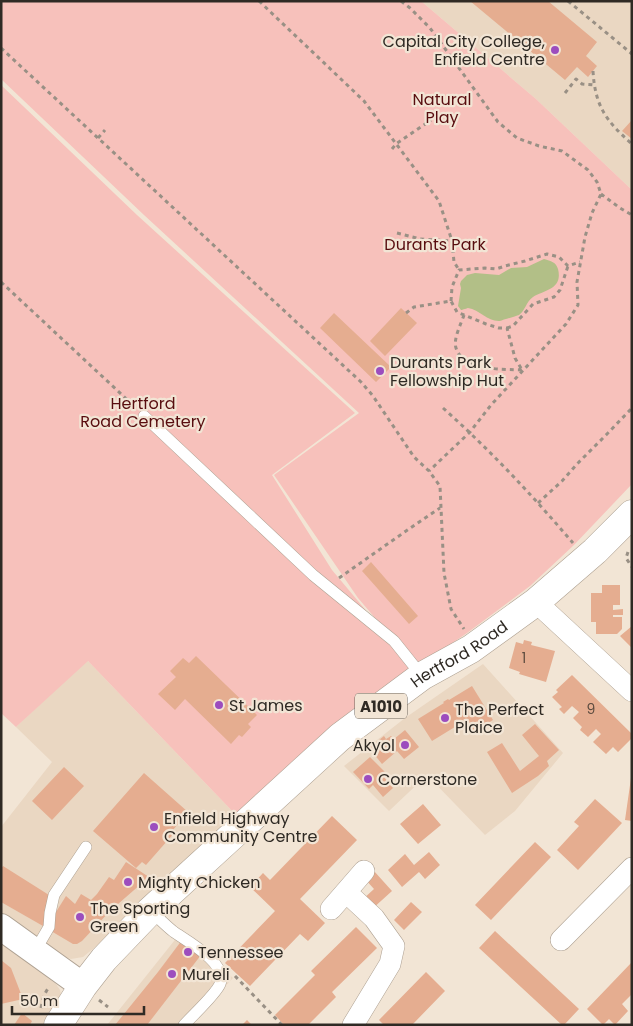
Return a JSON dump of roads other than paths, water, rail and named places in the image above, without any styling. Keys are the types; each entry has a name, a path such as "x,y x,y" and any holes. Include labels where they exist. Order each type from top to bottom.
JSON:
{"main road":[{"name":"Hertford Road","path":"58,1025 83,986 105,958 150,910 340,736 422,676 478,644 536,602 602,545 632,514"}],"street":[{"path":"536,602 632,691"},
{"path":"561,940 632,868"},
{"path":"331,909 364,871"},
{"path":"346,892 374,918 394,946 390,964 353,1025"},
{"path":"1,927 83,986"}],"lane":[{"path":"144,416 306,568 394,641 422,676"},
{"path":"35,951 49,927 54,895 86,847"},
{"path":"150,910 174,932 208,957 222,975 220,984 184,1025"}],"place":[{"name":"Capital City College, Enfield Centre","path":"555,50"},
{"name":"Durants Park Fellowship Hut","path":"380,371"},
{"name":"St James","path":"219,705"},
{"name":"The Perfect Plaice","path":"445,718"},
{"name":"Akyol","path":"405,745"},
{"name":"Cornerstone","path":"368,779"},
{"name":"Enfield Highway Community Centre","path":"154,827"},
{"name":"Mighty Chicken","path":"128,882"},
{"name":"The Sporting Green","path":"80,917"},
{"name":"Tennessee","path":"188,952"},
{"name":"Mureli","path":"172,974"}],"park label":[{"name":"Natural Play","path":"442,108"},
{"name":"Durants Park","path":"435,244"},
{"name":"Hertford Road Cemetery","path":"143,412"}]}
